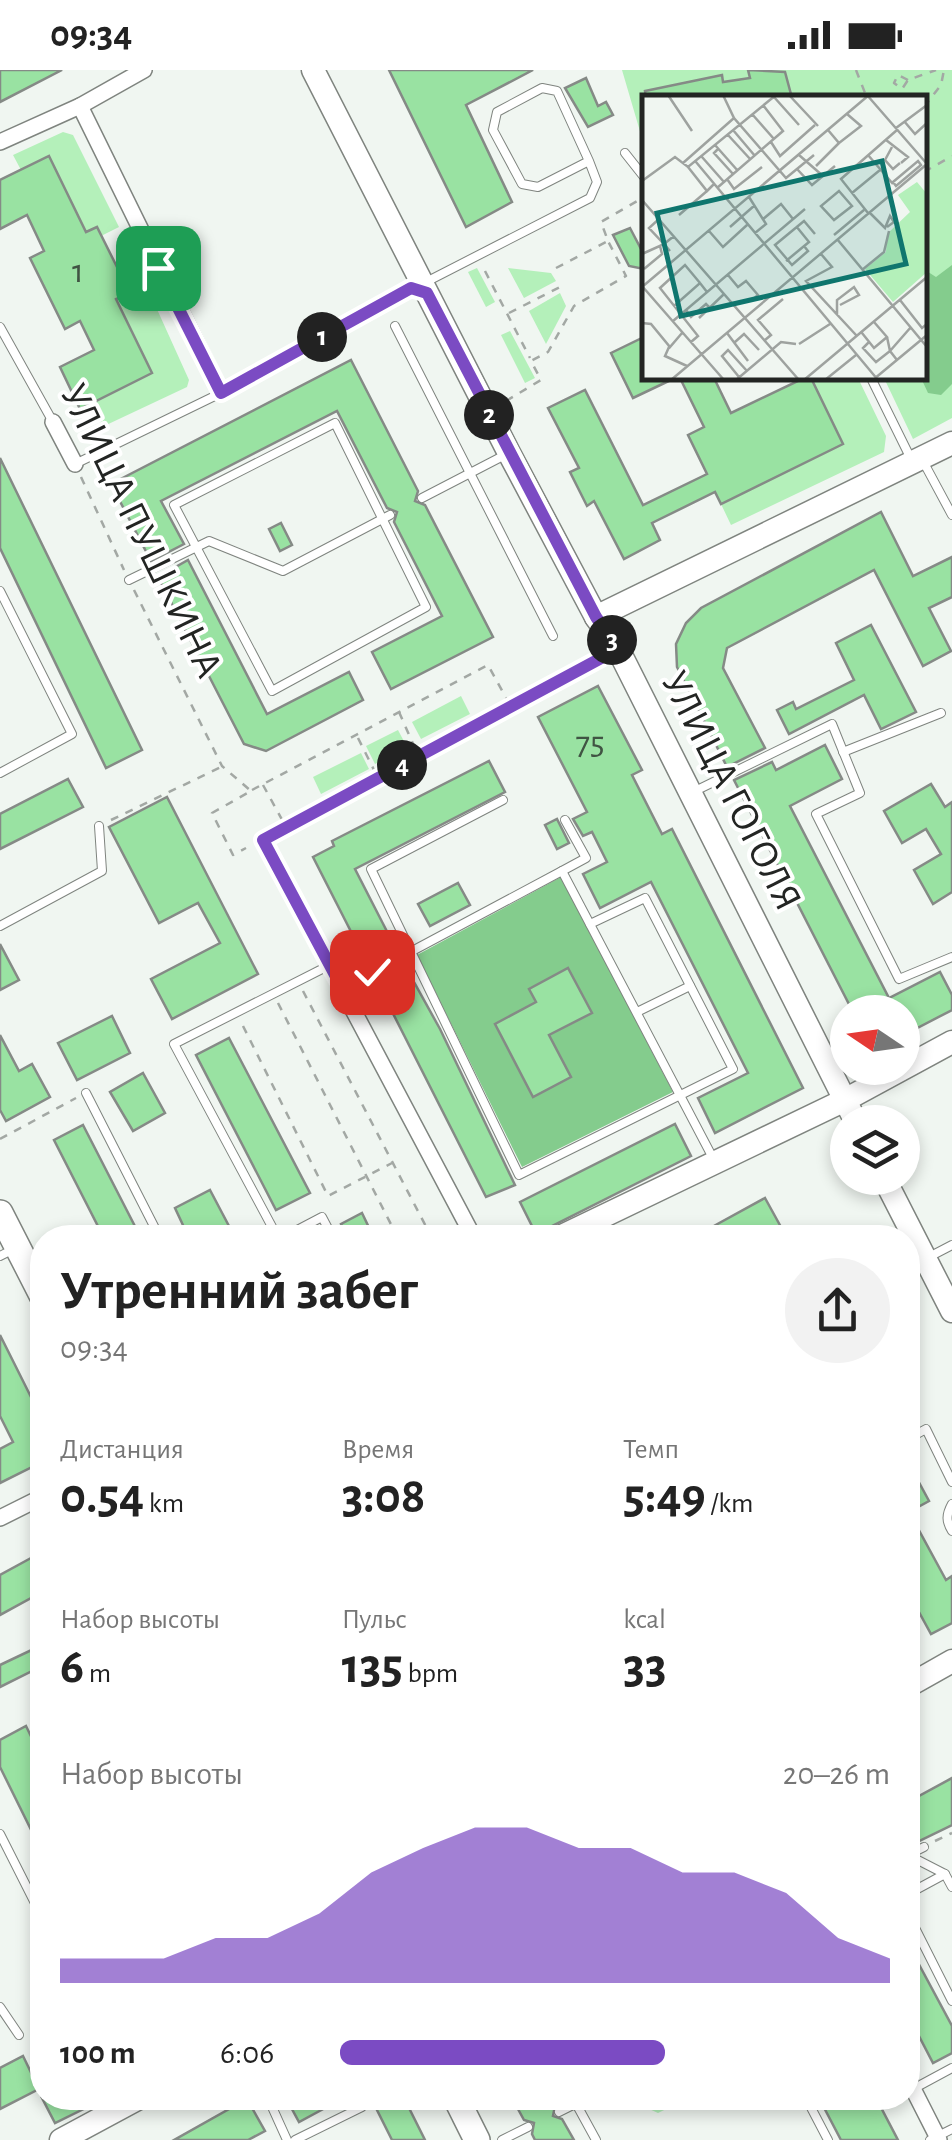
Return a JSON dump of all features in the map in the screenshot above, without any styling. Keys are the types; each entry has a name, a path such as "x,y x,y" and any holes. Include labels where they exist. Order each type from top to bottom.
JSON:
{"main road":[{"name":"УЛИЦА ГОГОЛЯ","path":"313,70 509,453 596,617 618,649 848,1105"},
{"path":"596,617 952,444"},
{"path":"584,1225 845,1100 952,1042"},
{"path":"893,1195 908,1225"},
{"path":"0,1212 9,1252 30,1279"},
{"path":"920,1249 952,1311"},
{"path":"920,1679 952,1660"},
{"path":"61,2140 116,2110"},
{"path":"462,2110 477,2140"}],"street":[{"path":"0,142 80,106 144,70"},
{"path":"80,106 221,393"},
{"name":"УЛИЦА ПУШКИНА","path":"53,422 76,464"},
{"path":"263,840 468,1225"},
{"path":"0,1518 30,1503"},
{"path":"920,2101 940,2136"}],"lane":[{"path":"76,464 221,393 411,288 425,288 590,198 597,182 589,162 557,91 542,88 497,112 493,130 522,184 538,188 589,162"},
{"path":"626,153 642,174"},
{"path":"395,326 553,636"},
{"name":"УЛИЦА ПУШКИНА","path":"0,327 53,422"},
{"path":"872,380 952,515"},
{"path":"335,422 386,517 426,607 272,691 194,548 174,505 335,422"},
{"path":"422,498 509,453"},
{"path":"129,580 209,540 283,571 386,517"},
{"path":"0,591 72,734 0,773"},
{"path":"0,620 12,614"},
{"path":"843,752 941,713"},
{"path":"690,794 832,724 860,793 816,814 899,979 952,957"},
{"path":"503,800 371,869 405,955 519,1175 732,1069 645,898 590,924"},
{"path":"405,955 586,858 565,820"},
{"path":"0,926 102,871 99,826"},
{"path":"562,871 714,1160"},
{"path":"273,1225 174,1044 330,965"},
{"path":"342,988 372,972"},
{"path":"637,1012 690,986"},
{"path":"86,1093 153,1225"},
{"path":"305,1225 322,1216 326,1225"},
{"path":"925,1259 952,1245"},
{"path":"920,1433 926,1430 952,1482"},
{"path":"952,1504 947,1524 952,1531"},
{"path":"0,1834 30,1893"},
{"path":"920,1849 924,1847"},
{"path":"920,1861 945,1874 952,1887"},
{"path":"920,1888 945,1874"},
{"path":"920,1938 952,2001"},
{"path":"0,2007 19,2035"},
{"path":"920,2080 952,2068"},
{"path":"273,2110 287,2140"},
{"path":"295,2140 356,2110"},
{"path":"580,2110 596,2140"},
{"path":"812,2110 828,2140"},
{"path":"502,2140 528,2128"}],"path":[{"path":"856,70 866,95"},
{"path":"908,80 936,70"},
{"path":"927,105 941,84 944,70"},
{"path":"927,170 952,156"},
{"path":"531,361 548,352 574,306 626,276 601,222 642,199"},
{"path":"556,268 608,240"},
{"path":"484,271 541,380 488,413"},
{"path":"508,314 564,285"},
{"name":"УЛИЦА ПУШКИНА","path":"76,464 222,766"},
{"path":"512,708 488,665 212,813 233,855 512,708 618,649"},
{"path":"399,712 419,756"},
{"path":"357,736 378,777"},
{"path":"99,826 222,766 251,790"},
{"path":"263,785 286,827"},
{"path":"298,981 425,1225"},
{"path":"273,994 392,1225"},
{"path":"236,1012 328,1196 393,1162"},
{"path":"0,1138 86,1093"},
{"path":"924,1847 952,1833"}],"green space":[{"path":"622,70 952,70 952,418 913,439 885,380 927,380 927,95 642,95 642,138"},
{"path":"63,132 73,135 119,227 101,236 86,232 49,157 21,170 13,155"},
{"path":"952,265 952,384 941,395 928,393 922,380 927,380 927,271 936,277"},
{"path":"477,268 495,302 486,307 468,272"},
{"path":"508,268 551,273 556,281 524,298"},
{"path":"142,276 189,380 187,387 102,427 92,403 152,373 116,299 129,293 125,283"},
{"path":"560,293 566,306 546,344 529,311"},
{"path":"510,331 535,378 525,383 501,335"},
{"path":"812,380 859,380 886,436 884,452 731,525 721,504 843,444"},
{"path":"461,696 470,714 421,739 412,722"},
{"path":"398,730 407,747 375,764 366,746"},
{"path":"361,753 369,769 321,794 313,777"},
{"path":"561,877 673,1092 522,1167 417,955"}],"building":[{"path":"0,70 62,70 0,102"},
{"path":"389,70 533,70 466,105 512,202 466,227"},
{"path":"748,70 785,72 791,95 646,95 645,91 722,75 723,82 750,78"},
{"path":"586,78 598,106 606,102 613,115 588,127 565,88"},
{"path":"49,156 86,232 97,227 125,283 129,293 116,299 152,373 80,409 60,367 94,350 80,321 65,329 30,258 44,251 27,215 0,229 0,180"},
{"path":"630,228 642,249 642,269 629,266 613,235"},
{"path":"642,338 642,380 671,380 633,398 611,353"},
{"path":"351,360 418,491 415,501 425,505 493,637 391,689 372,652 442,616 394,522 397,512 387,508 337,411 161,501 184,544 151,561 111,484"},
{"path":"681,380 715,380 731,413 800,380 812,380 843,444 721,504 715,492 652,523 660,540 624,559 594,501 587,506 570,472 579,468 548,408 585,390 643,505 707,474 688,435 704,427"},
{"path":"0,458 142,750 106,768 0,548"},
{"path":"881,512 913,576 952,557 952,597 929,608 951,651 923,666 874,570 727,648 723,668 765,748 727,767 677,667 676,644 686,623 701,608"},
{"path":"281,523 292,545 280,551 269,529"},
{"path":"188,560 267,714 349,672 363,700 266,751 244,744 158,577"},
{"path":"871,625 916,712 881,729 864,695 789,734 777,710 793,702 796,709 854,680 836,643"},
{"path":"598,686 642,770 632,775 662,834 672,829 803,1088 715,1133 698,1098 748,1073 651,882 600,908 583,874 607,862 592,832 583,836 573,819 587,812 538,717"},
{"path":"825,745 842,779 790,806 887,995 844,995 734,780 772,762 776,770"},
{"path":"489,761 505,792 355,869 397,951 394,960 404,964 440,1029 515,1185 486,1197 375,978 378,969 368,965 313,857 334,846 332,841"},
{"path":"68,779 83,807 0,849 0,814"},
{"path":"931,784 945,807 952,802 952,892 933,904 914,870 941,854 926,829 902,843 884,811"},
{"path":"167,797 258,974 172,1019 151,979 220,943 198,903 159,923 109,827"},
{"path":"557,819 569,843 557,849 545,825"},
{"path":"458,883 470,905 430,926 418,904"},
{"path":"0,944 19,980 0,990"},
{"path":"568,968 592,1013 549,1035 571,1077 533,1097 495,1024 536,1002 529,989"},
{"path":"940,972 952,995 952,1010 920,1027 920,995 895,995"},
{"path":"112,1016 130,1053 77,1080 58,1043"},
{"path":"0,1035 19,1071 32,1064 50,1097 6,1121 0,1110"},
{"path":"229,1038 310,1193 276,1210 196,1055"},
{"path":"143,1073 165,1113 133,1131 110,1092"},
{"path":"675,1124 691,1156 554,1225 532,1225 520,1202"},
{"path":"83,1125 134,1225 97,1225 54,1140"},
{"path":"210,1190 228,1225 183,1225 175,1208"},
{"path":"765,1198 780,1225 716,1225"},
{"path":"362,1213 368,1225 342,1225"},
{"path":"0,1335 30,1395 30,1468 0,1483 0,1449 13,1442 0,1416"},
{"path":"920,1484 929,1501 920,1506"},
{"path":"920,1532 946,1580 952,1576 952,1623 931,1634 920,1614"},
{"path":"30,1559 30,1599 0,1615 0,1575"},
{"path":"30,1651 30,1672 0,1687 0,1665"},
{"path":"26,1726 30,1734 30,1828 0,1767 0,1740"},
{"path":"952,1778 952,1825 920,1841 920,1795"},
{"path":"920,1966 952,2026 952,2053 933,2063 920,2038"},
{"path":"23,2056 30,2070 30,2094 0,2109 0,2068"},
{"path":"48,2110 82,2110 55,2123"},
{"path":"227,2110 253,2110 265,2131 248,2140 174,2140"},
{"path":"292,2110 321,2110 299,2122"},
{"path":"377,2110 410,2110 425,2140 392,2140"},
{"path":"519,2110 554,2110 553,2116 562,2119 574,2140 535,2140 534,2123 524,2120"},
{"path":"825,2110 882,2110 898,2140 841,2140"}],"route":[{"path":"158,268 221,393 411,288 427,293 596,617 618,649 263,840 342,988 372,972"}]}
